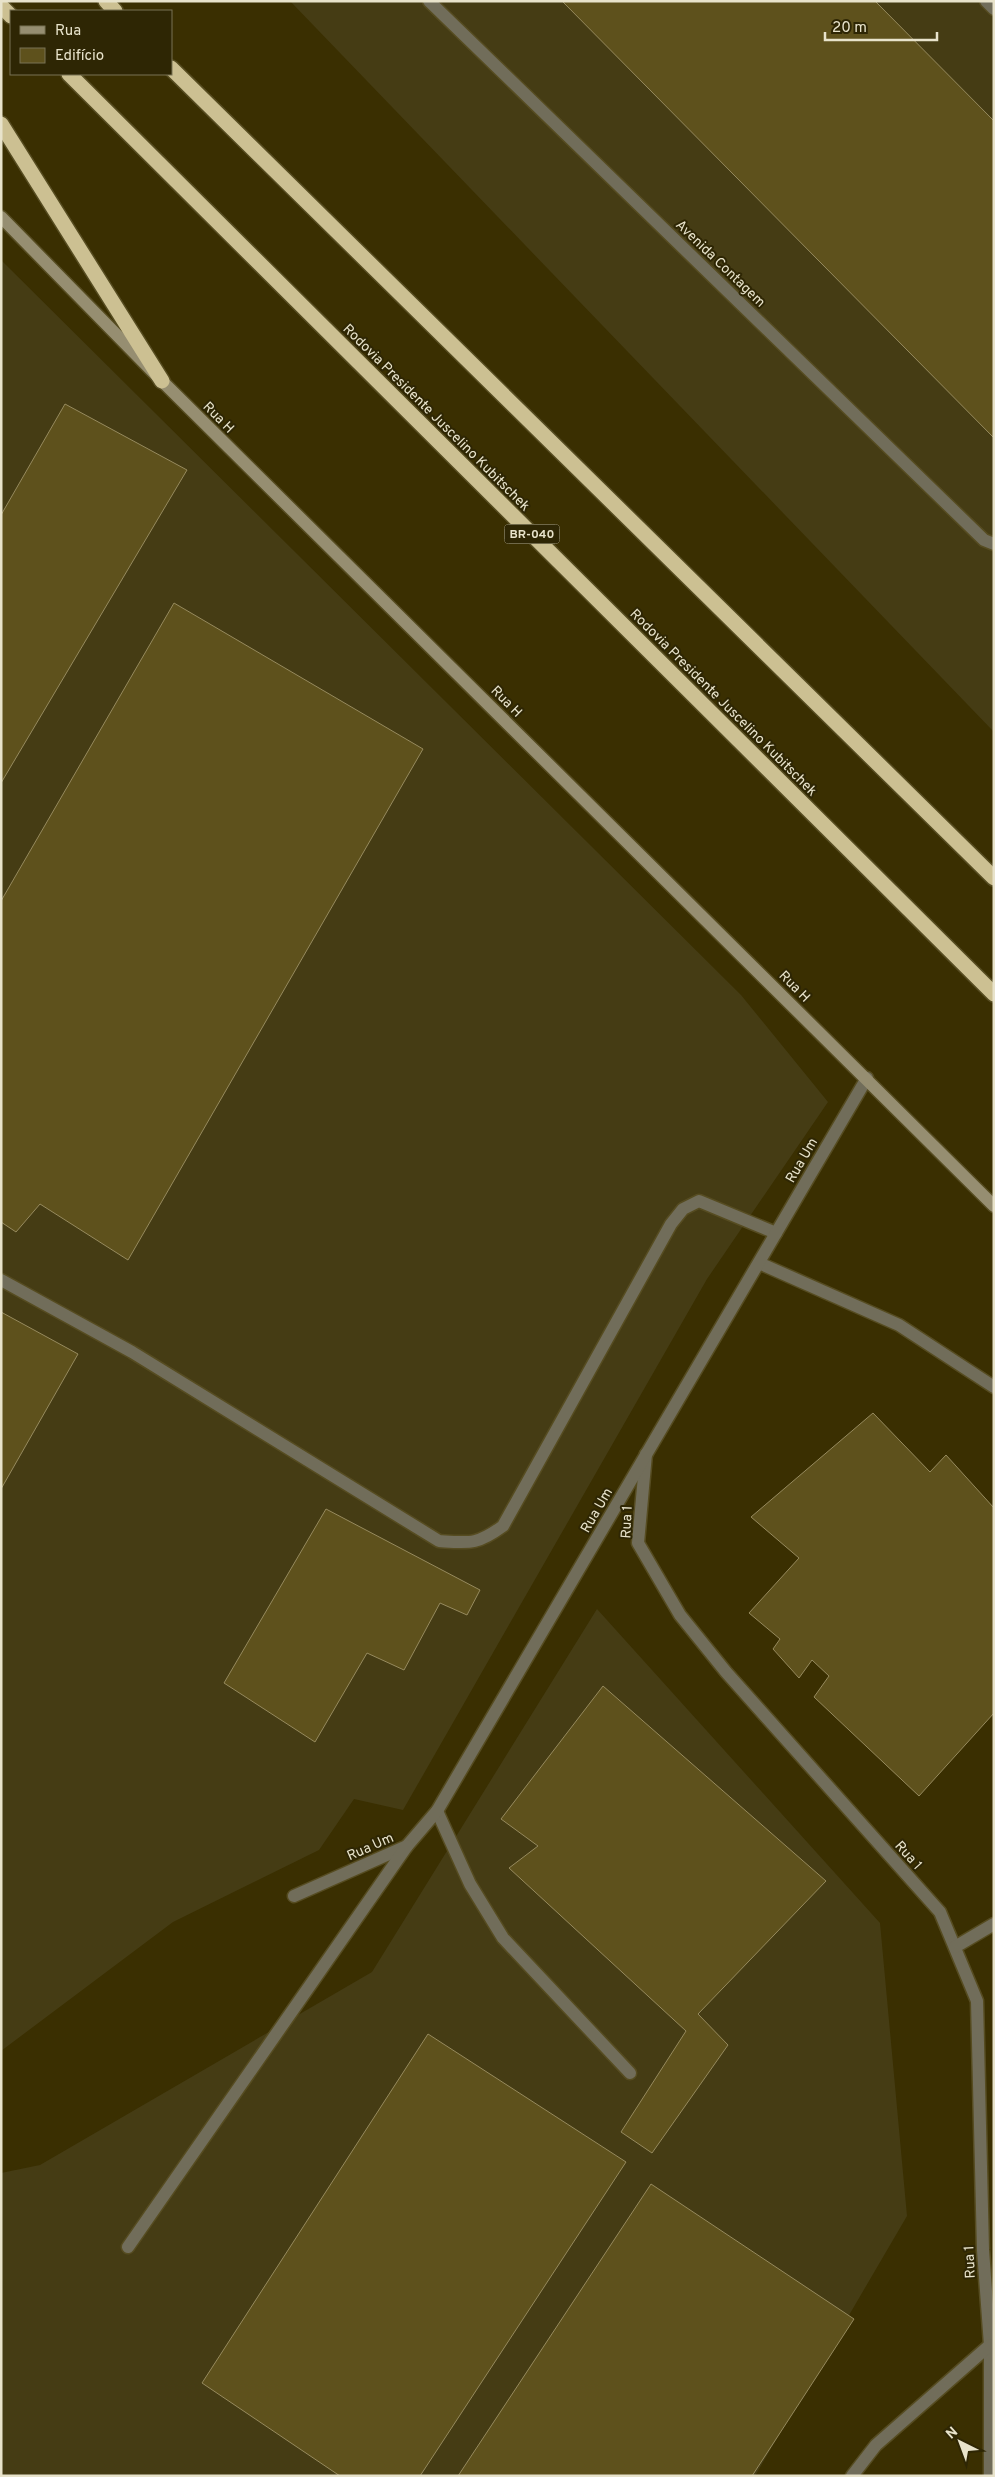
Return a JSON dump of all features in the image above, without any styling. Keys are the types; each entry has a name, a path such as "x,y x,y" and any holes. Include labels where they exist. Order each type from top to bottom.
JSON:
{"highway":[{"path":"106,1 115,10"},
{"path":"1,6 10,15"},
{"path":"172,69 994,878"},
{"name":"Rodovia Presidente Juscelino Kubitschek","path":"70,75 994,994"},
{"path":"1,124 162,381"}],"main road":[{"name":"Rua H","path":"1,217 162,381 994,1206"}],"lane":[{"name":"Avenida Contagem","path":"429,1 984,540 994,544"},
{"path":"986,1 994,9"},
{"name":"Rua Um","path":"294,1896 407,1846 437,1811 867,1078"},
{"path":"1,1280 132,1352 439,1541 464,1542 484,1540 503,1526 670,1224 683,1209 699,1201 776,1233"},
{"path":"758,1263 899,1325 994,1387"},
{"name":"Rua 1","path":"646,1454 638,1543 680,1615 726,1672 940,1912 978,2001 983,2250 990,2345 990,2476"},
{"path":"437,1811 470,1884 503,1938 630,2073"},
{"path":"128,2247 407,1846"},
{"path":"955,1947 994,1924"},
{"path":"852,2476 876,2445 990,2345"}],"shaded area":[{"path":"290,1 994,1 994,732"},
{"path":"1,260 741,995 828,1102 707,1279 403,1810 354,1799 319,1850 173,1922 1,2051"},
{"path":"597,1609 880,1923 907,2216 755,2476 1,2476 1,2173 40,2165 372,1972"}],"building":[{"path":"562,1 875,1 994,121 994,438"},
{"path":"65,404 187,470 1,783 1,515"},
{"path":"174,603 423,749 128,1260 40,1204 16,1232 1,1222 1,901"},
{"path":"1,1312 78,1354 1,1489"},
{"path":"873,1413 930,1472 946,1455 994,1508 994,1713 919,1796 814,1697 829,1676 812,1660 799,1678 773,1649 780,1639 749,1613 799,1558 751,1517"},
{"path":"326,1509 480,1590 467,1615 440,1603 404,1670 367,1653 315,1742 224,1683"},
{"path":"603,1686 826,1881 698,2014 728,2045 652,2153 621,2132 686,2031 509,1868 538,1846 501,1819"},
{"path":"428,2034 626,2162 420,2476 340,2476 202,2383"},
{"path":"651,2184 854,2319 752,2476 458,2476"}]}
